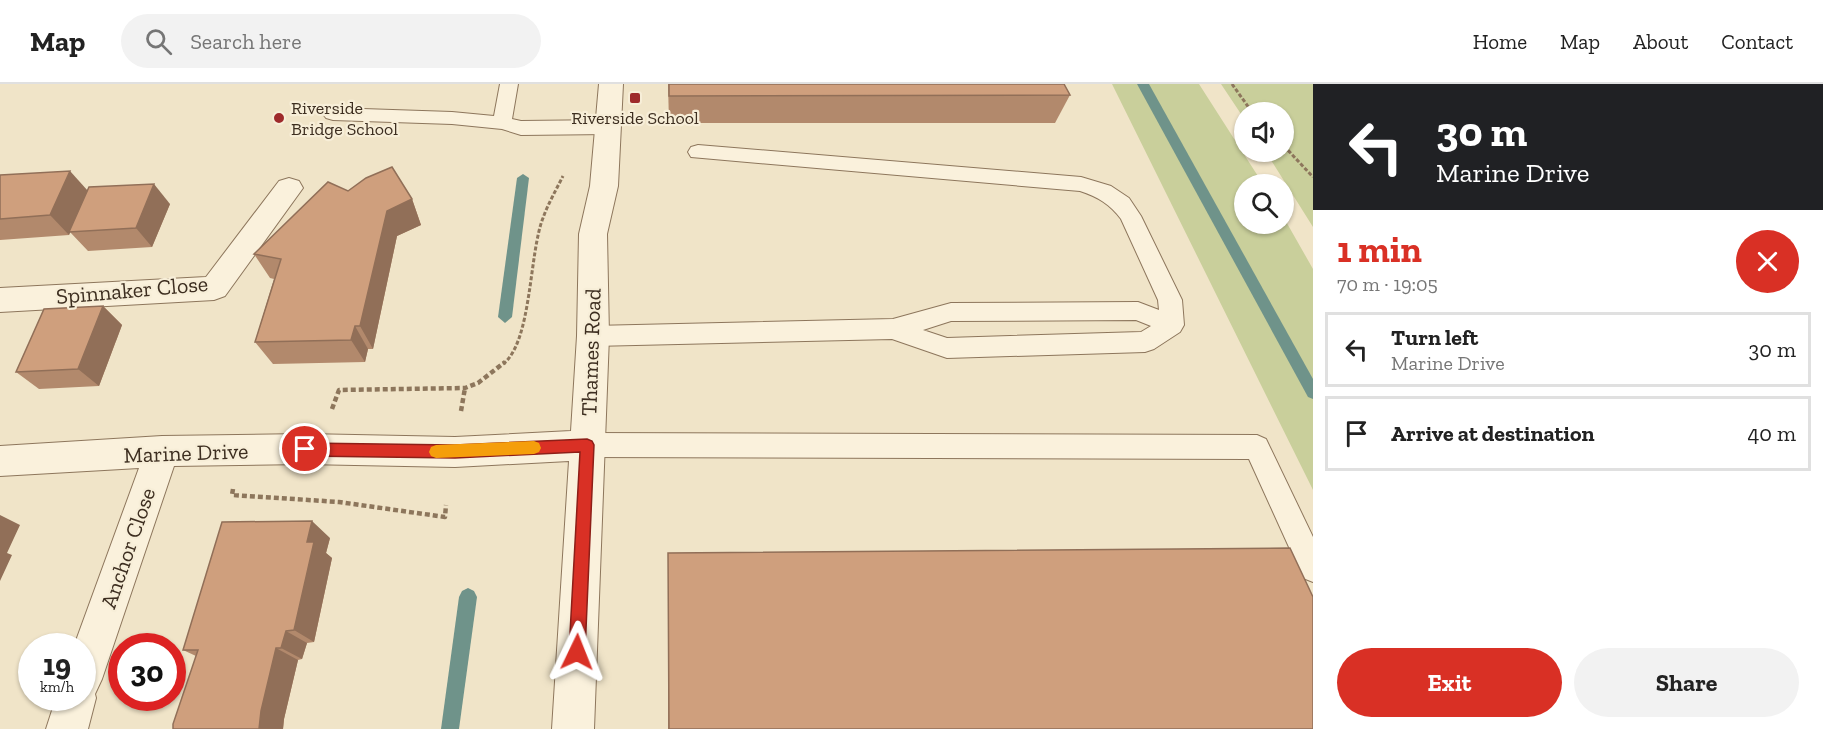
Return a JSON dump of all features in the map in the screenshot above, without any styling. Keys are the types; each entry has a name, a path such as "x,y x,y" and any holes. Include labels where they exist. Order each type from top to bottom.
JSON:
{"street":[{"name":"Thames Road","path":"573,729 593,336 593,234 604,186 611,84"},
{"name":"Spinnaker Close","path":"0,300 214,288 289,188"},
{"name":"Marine Drive","path":"0,461 162,452 305,449 455,452 587,445"},
{"name":"Anchor Close","path":"96,639 162,452"},
{"path":"68,729 73,711"}],"lane":[{"path":"502,123 509,84"},
{"path":"333,114 502,123 521,128 609,127"},
{"path":"698,152 1081,184 1104,190 1121,203 1141,236 1170,300 1172,325"},
{"path":"593,336 893,328 951,312 1138,311 1172,325"},
{"path":"893,328 947,348 1144,342 1172,325"},
{"path":"587,445 1257,447 1313,568"}],"path":[{"path":"1232,84 1245,102"},
{"path":"333,407 339,390 465,388 478,382 508,360 520,336 542,219 569,165 571,129"},
{"path":"1294,157 1313,177"},
{"path":"461,413 465,388"},
{"path":"234,479 232,495 358,502 445,517 446,505"}],"green space":[{"path":"1112,84 1199,84 1234,139 1234,162 1249,162 1257,174 1234,174 1234,234 1293,234 1313,269 1313,490"},
{"path":"1221,84 1313,84 1313,227 1294,197 1294,174 1280,174 1272,162 1294,162 1294,102 1234,104"}],"building":[{"path":"669,84 1064,84 1070,95 669,96"},
{"path":"392,167 412,199 387,211 360,326 355,326 351,340 255,342 281,259 254,254 328,182 348,191 366,178"},
{"path":"70,171 50,215 0,219 0,175"},
{"path":"154,184 136,228 69,232 89,187"},
{"path":"103,306 78,369 16,372 44,309"},
{"path":"312,521 307,542 314,542 294,630 286,631 281,648 276,648 259,729 173,729 177,711 186,711 186,686 198,650 186,650 186,640 222,522"},
{"path":"1290,548 1313,597 1313,729 669,729 668,553"}],"waterway":[{"path":"1143,84 1313,393"},
{"path":"505,317 523,178"},
{"path":"450,729 468,597"}],"slow traffic":[{"path":"436,452 534,448"}],"place":[{"name":"Riverside School","path":"635,98"},
{"name":"Riverside Bridge School","path":"279,118"}],"route":[{"path":"305,449 455,452 587,445 577,652"}]}
